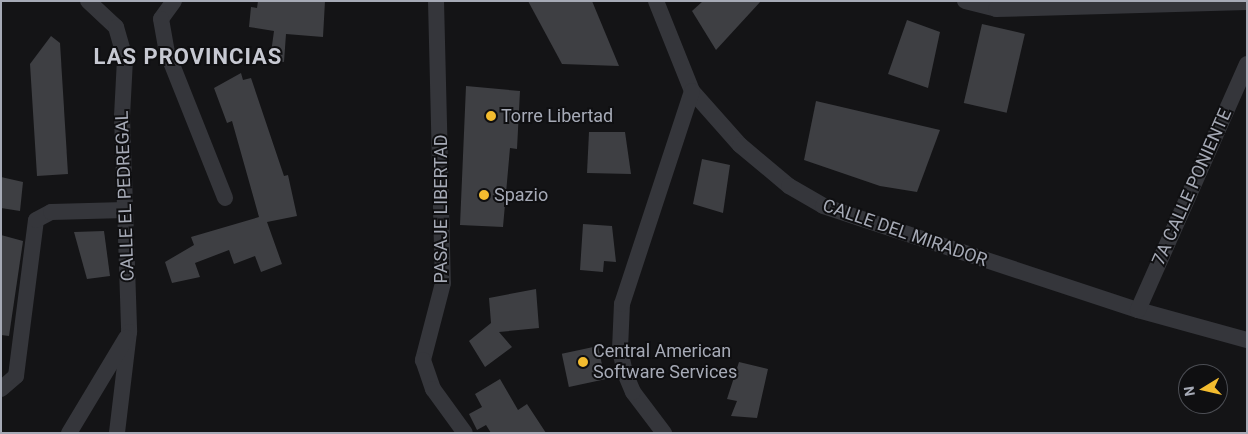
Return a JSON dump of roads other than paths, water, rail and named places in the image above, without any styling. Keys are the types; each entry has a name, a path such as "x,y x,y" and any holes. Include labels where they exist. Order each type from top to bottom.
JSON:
{"street":[{"name":"CALLE EL PEDREGAL","path":"88,1 116,27 125,59 125,210 129,332 117,433"},
{"path":"174,1 161,19 167,52 225,198"},
{"name":"PASAJE LIBERTAD","path":"436,1 443,283 423,360 433,389 465,433"},
{"name":"CALLE DEL MIRADOR","path":"656,1 692,91 740,145 789,186 823,206 1138,310 1247,340"},
{"path":"965,1 996,9 1247,2"},
{"name":"7A CALLE PONIENTE","path":"1138,310 1247,64"},
{"path":"664,433 633,392 625,373 620,319 692,91"},
{"path":"1,390 16,376 36,220 51,212 125,210"},
{"path":"69,433 129,332"}],"place":[{"name":"Torre Libertad","path":"491,116"},
{"name":"Spazio","path":"484,195"},
{"name":"Central American Software Services","path":"583,362"}],"district":[{"name":"LAS PROVINCIAS","path":"188,57"}]}
